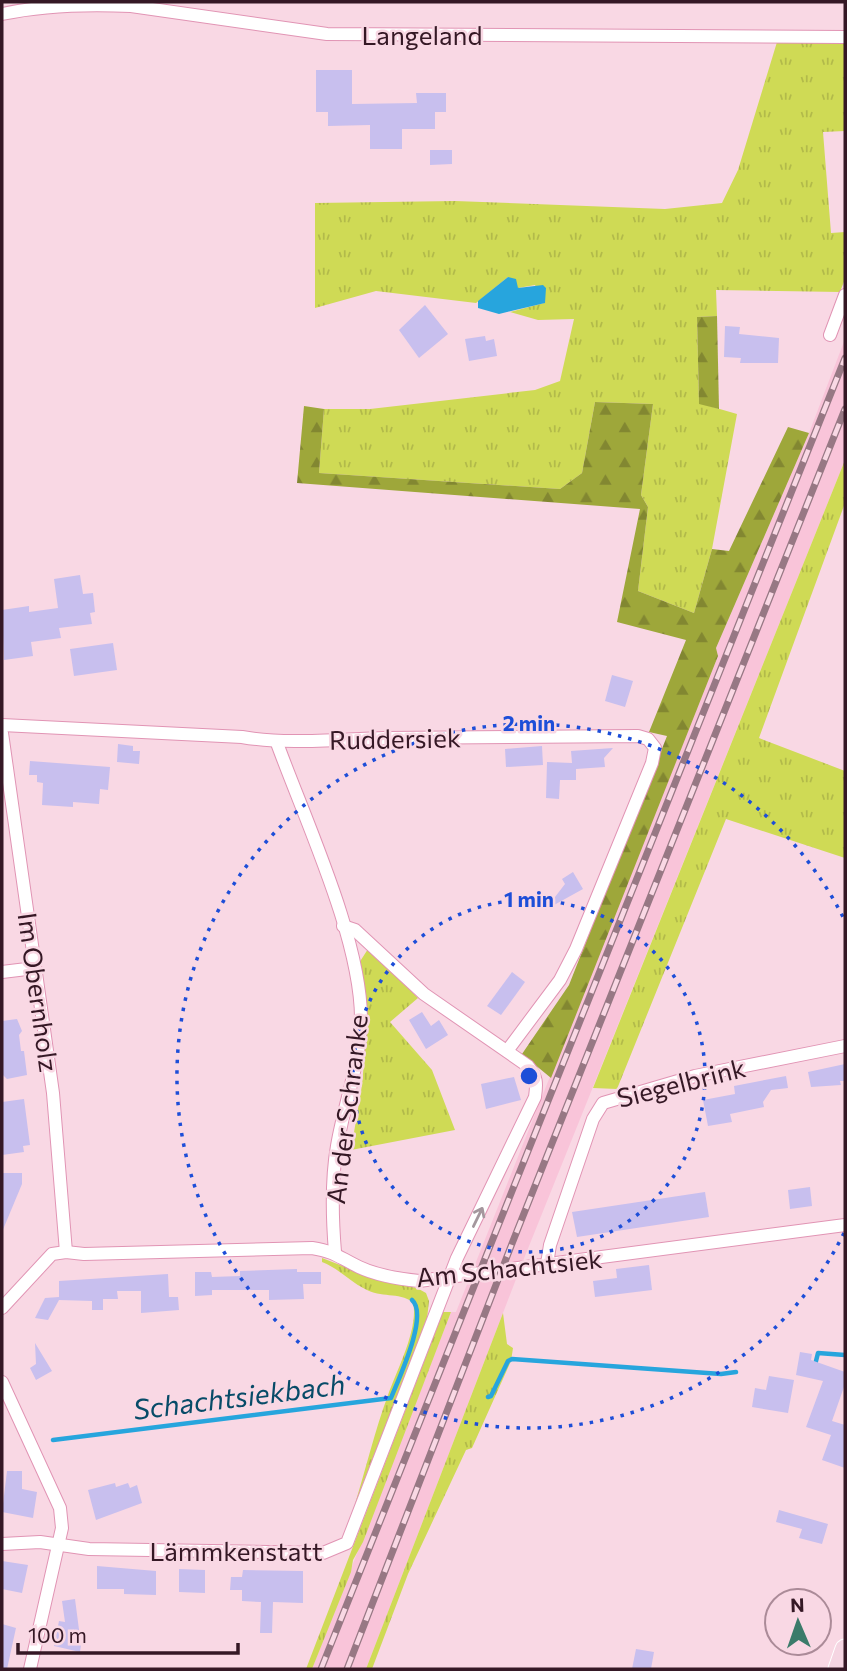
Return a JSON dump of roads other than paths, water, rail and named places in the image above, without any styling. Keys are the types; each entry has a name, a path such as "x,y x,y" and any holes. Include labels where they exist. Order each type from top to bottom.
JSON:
{"main road":[{"path":"838,1669 845,1649"}],"street":[{"name":"Langeland","path":"2,14 56,6 101,5 131,6 327,34 845,37"},
{"path":"830,335 845,295"},
{"name":"Ruddersiek","path":"2,725 242,737 277,743 324,739 638,736 653,743 652,763 576,949 560,980 507,1051"},
{"name":"Im Obernholz","path":"2,733 53,1093 66,1252"},
{"name":"An der Schranke","path":"277,743 343,926 359,995 361,1021 337,1146 332,1195 335,1252"},
{"path":"343,926 355,930 424,994 528,1066 536,1077 535,1097 449,1279"},
{"path":"2,972 35,968"},
{"name":"Siegelbrink","path":"547,1264 593,1119 603,1103 695,1076 845,1046"},
{"name":"Am Schachtsiek","path":"2,1308 52,1254 66,1252 84,1254 312,1248 335,1252 359,1267 388,1277 419,1281 845,1226"},
{"name":"Lämmkenstatt","path":"2,1544 40,1542 89,1549 310,1553 337,1550 347,1543 355,1528 449,1279"},
{"path":"2,1382 60,1508 62,1528 30,1669"}],"water":[{"path":"508,277 516,279 518,288 543,285 546,288 545,303 499,314 478,308 478,301"}],"waterway":[{"name":"Schachtsiekbach","path":"53,1440 391,1398 415,1332 416,1308 412,1300"},
{"name":"Schachtsiekbach","path":"815,1365 818,1353 845,1355"},
{"name":"Schachtsiekbach","path":"488,1397 491,1396 508,1361 512,1359 721,1374 736,1372"}],"railway":[{"path":"321,1669 845,358"},
{"path":"347,1669 513,1241 845,409"}]}
